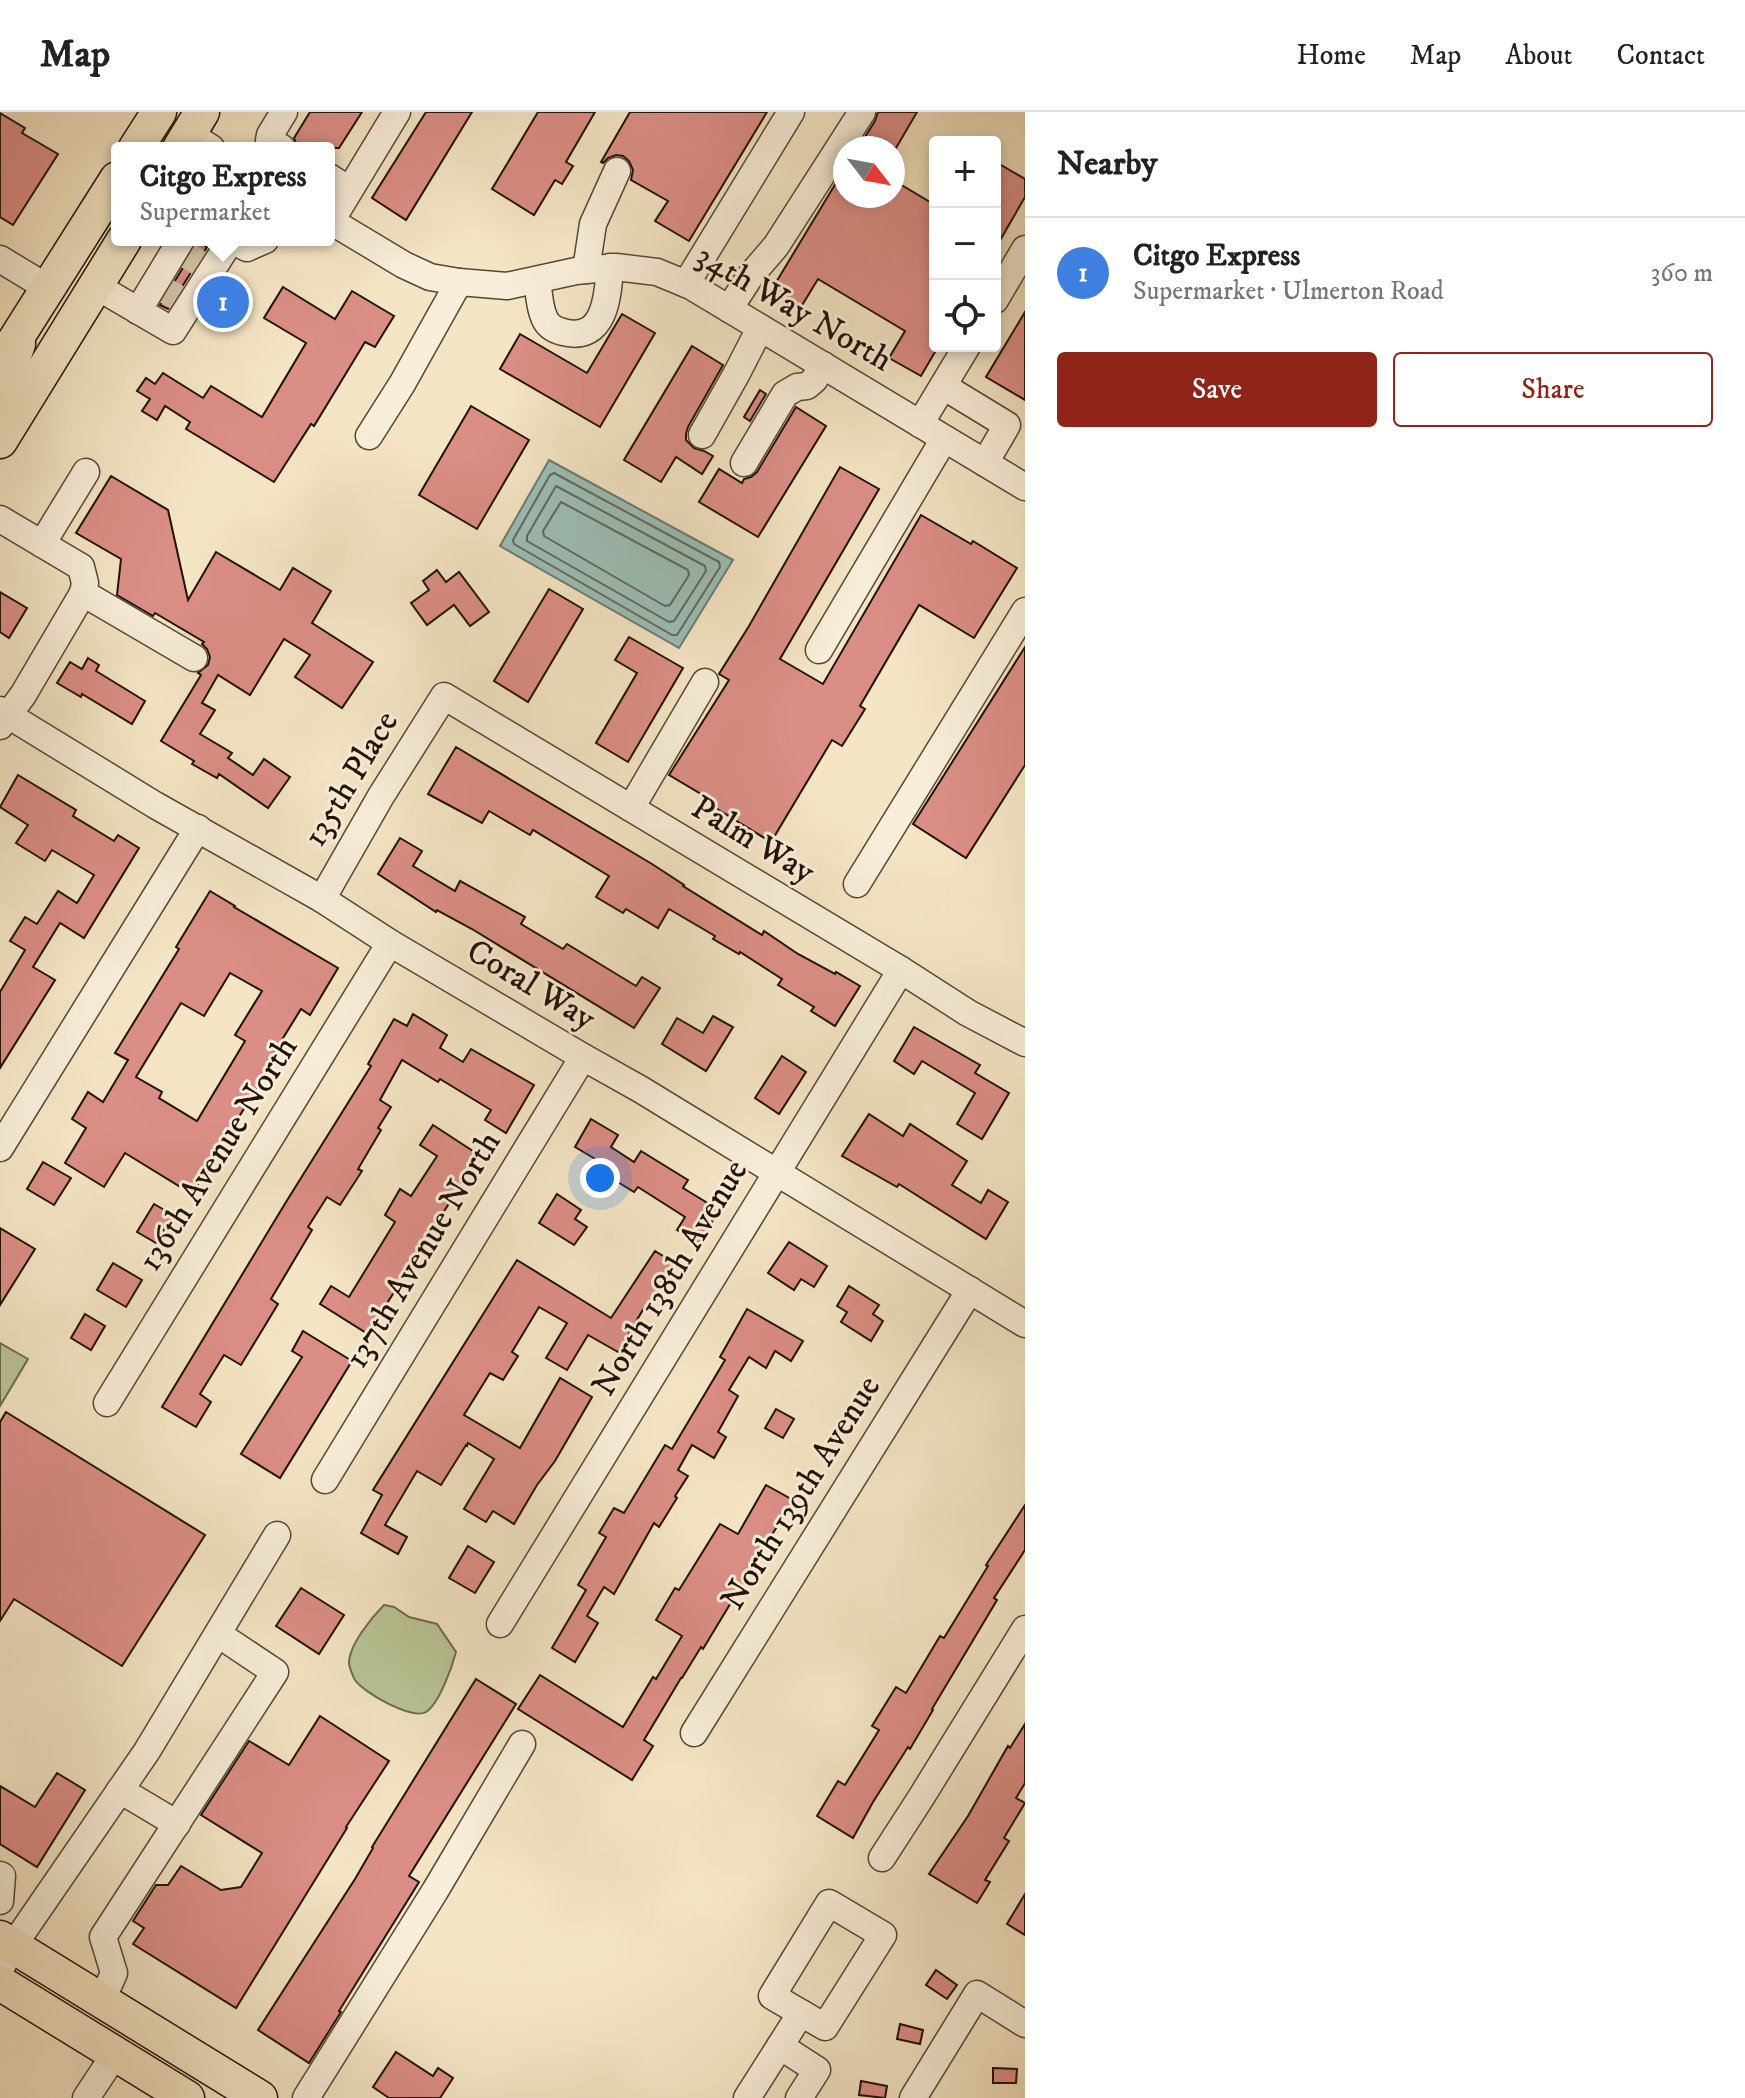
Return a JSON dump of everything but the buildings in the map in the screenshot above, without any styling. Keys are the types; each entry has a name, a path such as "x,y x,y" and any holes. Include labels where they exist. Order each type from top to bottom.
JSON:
{"main road":[{"path":"139,142 154,114"},
{"path":"0,364 111,188"},
{"path":"0,441 120,246"},
{"path":"0,396 23,328"},
{"path":"4,1951 102,2000 260,2098"},
{"path":"0,1983 187,2098"}],"street":[{"path":"272,142 269,140 270,135 284,112"},
{"path":"339,184 397,112"},
{"path":"686,284 791,112"},
{"path":"729,309 751,275 776,246 862,112"},
{"path":"537,280 542,315 547,324 566,333 577,334 587,331 596,323 607,299 598,269 593,224 617,171"},
{"name":"34th Way North","path":"335,224 404,265 430,277 459,282 507,286 598,269 657,272 686,284 729,309 1025,487"},
{"path":"138,311 182,273 222,246"},
{"path":"1001,290 1025,249"},
{"path":"0,259 48,288"},
{"path":"96,286 173,331 182,273"},
{"path":"369,436 459,282"},
{"path":"702,435 760,328"},
{"path":"920,424 963,352"},
{"path":"744,463 785,394 797,387 807,386 823,365"},
{"path":"943,386 1007,425 985,463"},
{"path":"819,650 948,441 976,405"},
{"path":"42,544 86,472"},
{"path":"0,519 81,567 85,583 83,593 23,695 2,717"},
{"path":"83,593 194,658"},
{"path":"857,884 1025,611"},
{"path":"631,808 705,682"},
{"name":"Palm Way","path":"444,696 968,1013 1025,1043"},
{"name":"135th Place","path":"322,899 381,796 444,696"},
{"name":"Coral Way","path":"2,717 322,899 390,943 640,1089 1025,1324"},
{"path":"0,1148 198,828"},
{"name":"136th Avenue North","path":"107,1403 390,943"},
{"name":"North 138th Avenue","path":"500,1624 901,970"},
{"name":"137th Avenue North","path":"325,1480 583,1057"},
{"name":"North 139th Avenue","path":"694,1733 970,1290"},
{"path":"4,1951 147,1751 277,1535"},
{"path":"882,1858 1025,1629"},
{"path":"102,2000 114,1973 103,1937 275,1672 218,1634"},
{"path":"306,2098 522,1744"},
{"path":"120,1790 177,1824"},
{"path":"0,1875 0,1901"},
{"path":"829,1903 883,1935 825,2027 801,2013 772,1996 829,1903"},
{"path":"913,2098 977,1994 1025,2024"},
{"path":"747,2098 801,2013"},
{"path":"780,2046 817,2070 799,2098"},
{"path":"86,2098 115,2054"}],"green space":[{"path":"0,1343 28,1359 0,1406"},
{"path":"384,1605 394,1607 409,1617 437,1624 456,1652 440,1693 426,1712 410,1712 389,1704 360,1685 352,1674 349,1663 353,1648"}],"water":[{"path":"549,460 733,560 679,648 500,546"}],"tunnel":[{"path":"182,252 199,263"},
{"path":"161,288 178,298"}],"place":[{"name":"Citgo Express","path":"223,302"}]}
